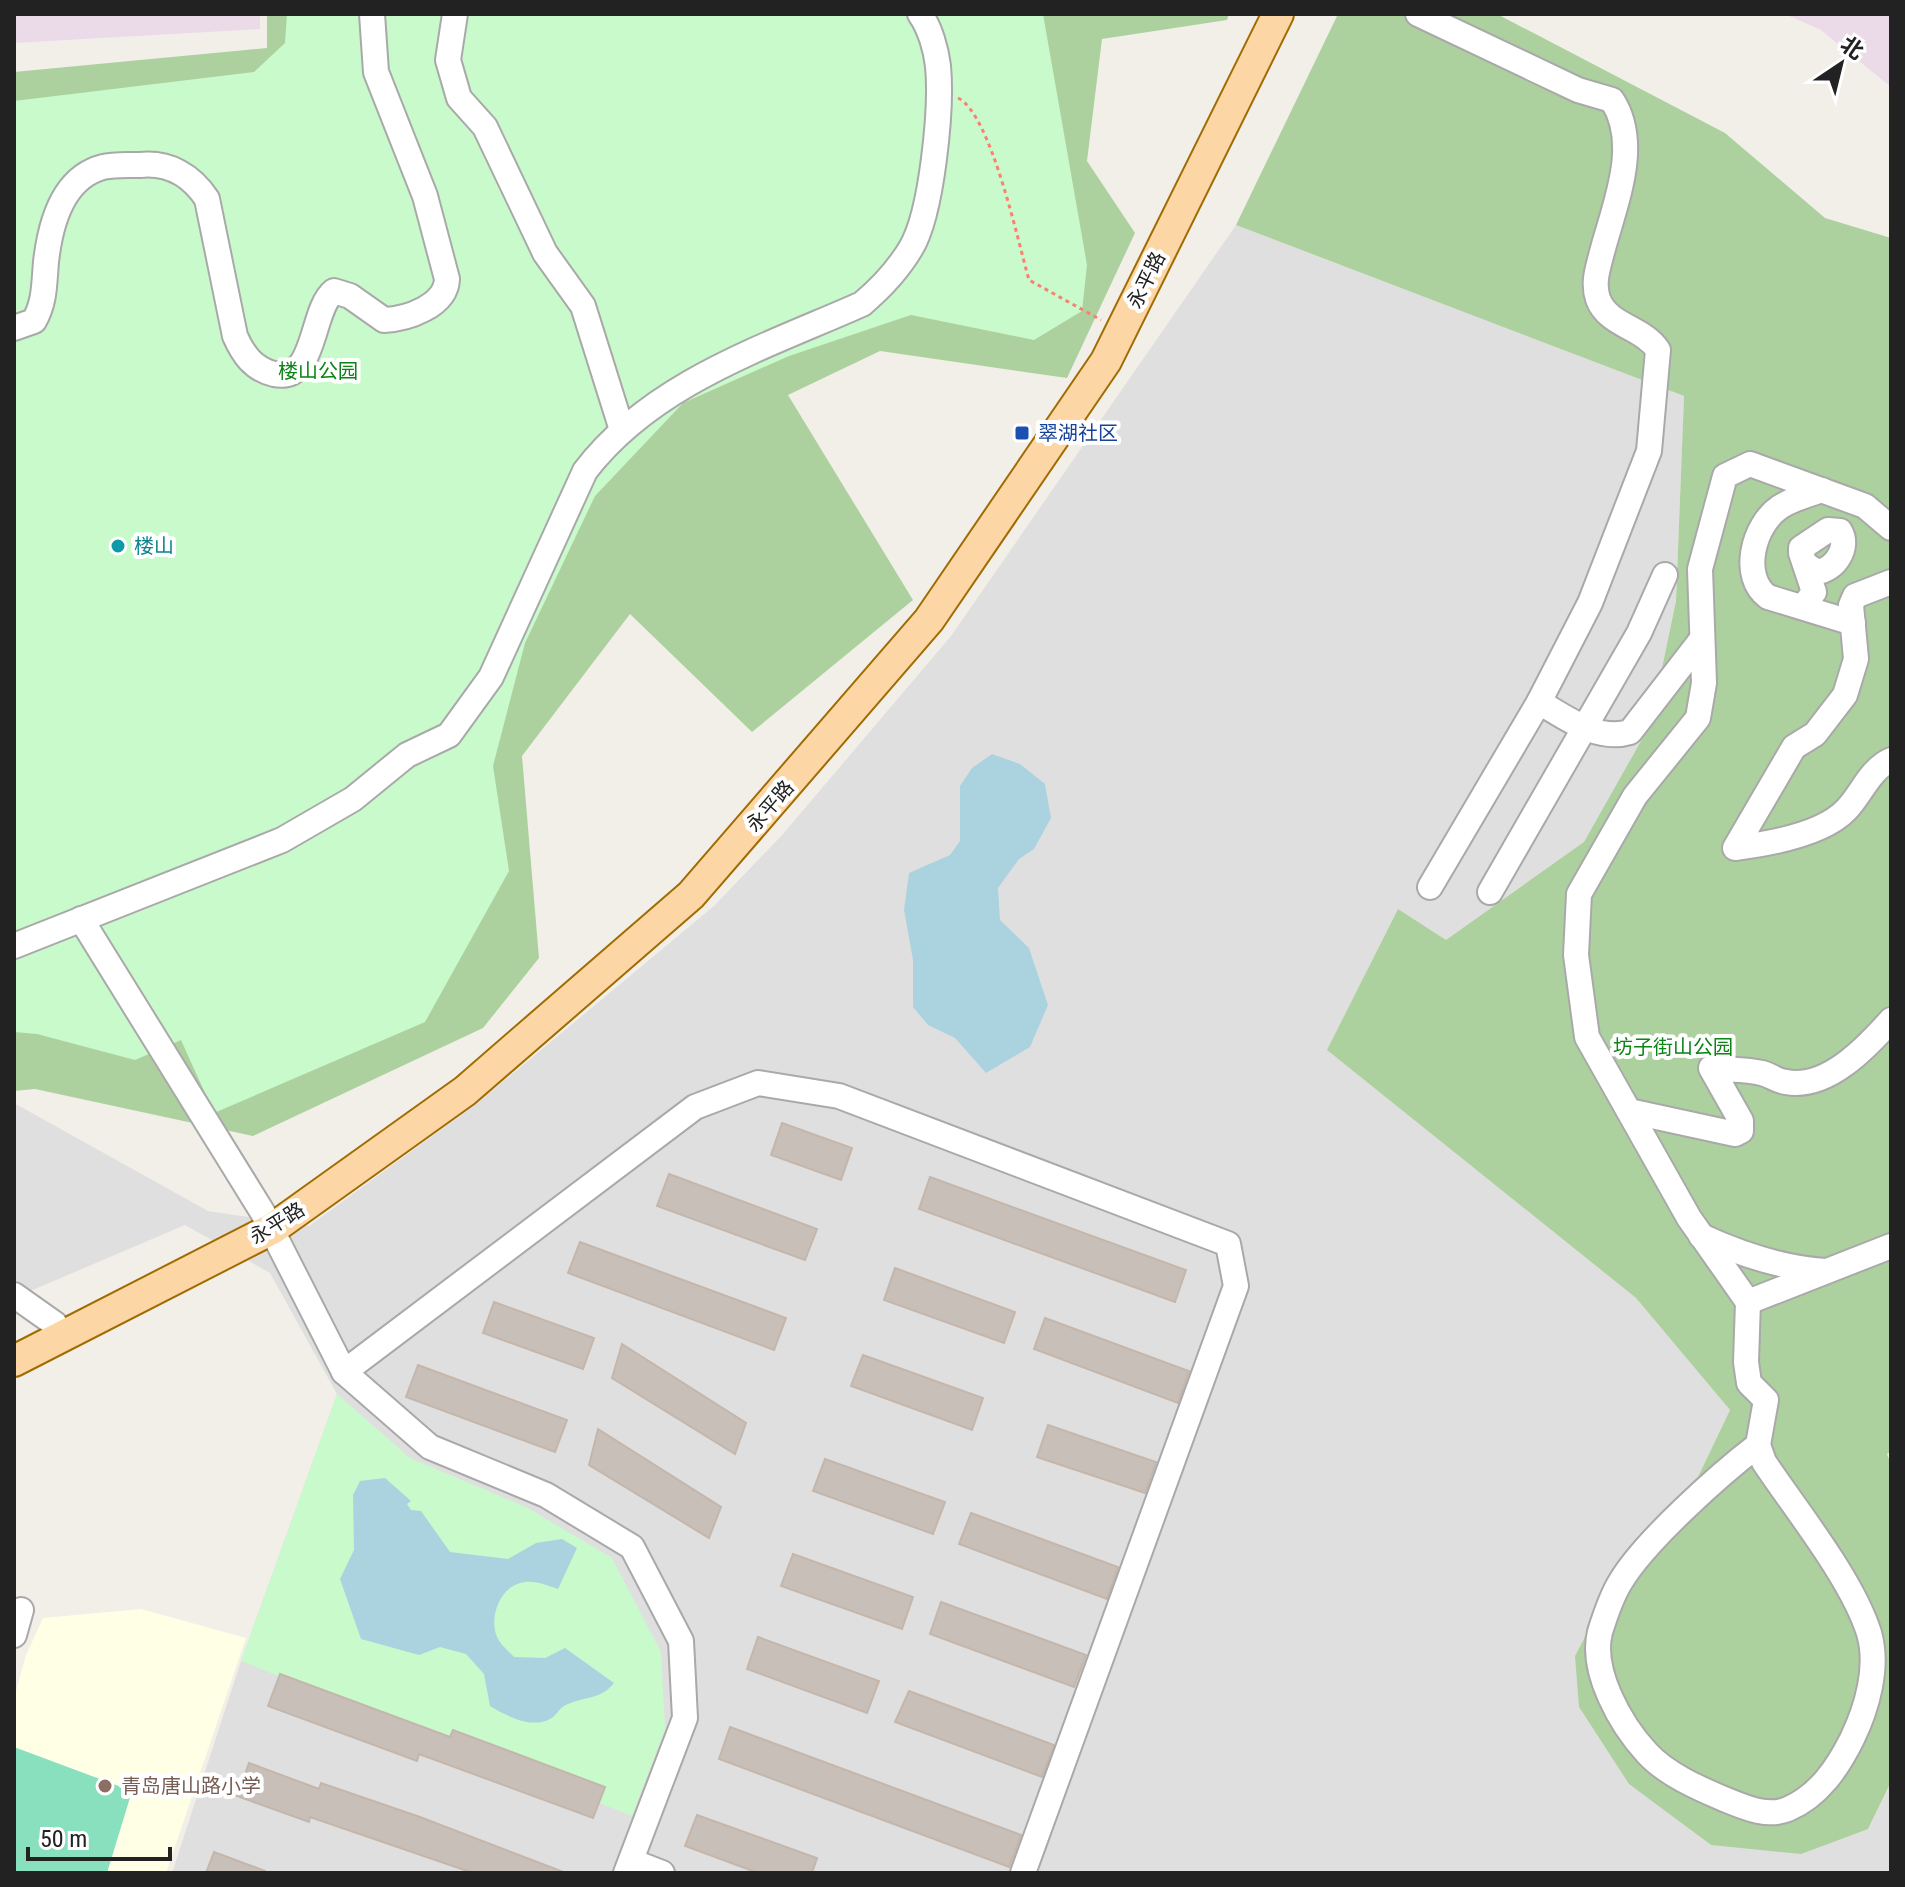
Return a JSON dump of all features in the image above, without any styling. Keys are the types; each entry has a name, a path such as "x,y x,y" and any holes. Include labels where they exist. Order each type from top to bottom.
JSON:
{"main road":[{"name":"永平路","path":"14,1339 55,1324 268,1221 455,1078 679,884 916,610 1107,324 1260,14"},
{"name":"永平路","path":"14,1361 268,1221 465,1091 691,895 929,620 1106,361 1278,14"}],"street":[{"path":"14,328 34,321 43,306 51,222 80,179 102,167 149,164 174,169 195,180 207,199 235,336 244,355 264,371 282,376 298,369 308,353 325,302 334,291 350,296 384,320 414,314 439,299 447,288 447,279 425,196 376,72 372,14"},
{"path":"455,14 448,60 459,98 485,127 545,253 583,306 622,430"},
{"path":"14,946 282,840 353,799 407,755 449,735 491,677 585,471 622,430 701,376 862,304 883,287 912,246 923,215 936,138 938,66 927,25 920,14"},
{"path":"1418,14 1578,90 1606,96 1618,110 1626,153 1596,291 1608,314 1658,350 1652,434 1639,483 1590,603 1539,702 1430,887"},
{"path":"1758,1445 1729,1467 1647,1549 1620,1582 1599,1635 1601,1674 1627,1727 1647,1754 1682,1778 1755,1812 1786,1810 1814,1793 1838,1767 1864,1715 1871,1674 1869,1634 1843,1580 1764,1462 1758,1445 1766,1400 1749,1383 1746,1362 1748,1302 1701,1236 1587,1037 1576,955 1579,894 1635,796 1698,718 1704,683 1700,569 1725,476 1750,464 1865,506 1891,528"},
{"path":"1822,490 1778,508 1762,526 1752,565 1759,590 1853,623"},
{"path":"1803,607 1814,592 1801,553 1804,544 1834,529 1840,531 1844,541 1835,563 1837,590 1845,614 1853,623"},
{"path":"1805,564 1822,572 1835,563"},
{"path":"1490,892 1639,633 1665,575"},
{"path":"1891,582 1855,596 1851,605 1856,659 1845,695 1815,734 1794,747 1735,848 1782,843 1844,813 1877,769 1891,760"},
{"path":"1539,702 1584,728 1610,733 1630,732 1701,640"},
{"path":"81,919 268,1221 344,1372 430,1447 546,1495 632,1547 681,1641 685,1718 629,1867 662,1873"},
{"path":"1629,1111 1735,1134 1741,1131 1741,1121 1711,1068 1760,1073 1787,1083 1815,1078 1840,1068 1871,1043 1891,1020"},
{"path":"344,1372 695,1107 758,1083 839,1096 1228,1244 1236,1286 1023,1873"},
{"path":"1701,1236 1738,1253 1803,1270 1832,1272"},
{"path":"1748,1302 1832,1272 1891,1246"},
{"path":"14,1295 55,1324"},
{"path":"14,1635 21,1610"}],"path":[{"path":"937,88 966,102 984,128 1029,280 1107,324"}],"shaded area":[{"path":"14,14 260,14 260,29 14,43"},
{"path":"1785,14 1891,14 1891,87 1821,30"},
{"name":"翠湖社区","path":"1236,225 1684,396 1676,601 1650,725 1585,842 1446,941 1398,909 1328,1050 1636,1298 1730,1410 1696,1481 1616,1578 1579,1707 1629,1783 1711,1845 1868,1829 1891,1783 1891,1873 172,1873 241,1661 337,1394 270,1273 185,1225 14,1298 14,1103 208,1211 309,1226 476,1104 714,906 783,834 951,636"},
{"name":"青岛唐山路小学","path":"141,1609 246,1638 166,1873 14,1873 14,1698 26,1655 43,1618"}],"green space":[{"name":"楼山公园","path":"267,14 1229,14 1227,20 1102,39 1087,161 1135,233 1067,378 880,351 788,395 913,600 752,732 630,614 522,756 539,958 483,1028 253,1136 35,1089 14,1091 14,72 267,48"},
{"name":"楼山公园","path":"287,14 1043,14 1087,265 1082,311 1034,340 911,315 789,356 683,403 595,496 525,643 493,766 509,871 425,1022 214,1113 181,1040 135,1060 37,1034 14,1032 14,101 254,72 285,43"},
{"name":"坊子街山公园","path":"1338,14 1497,14 1725,133 1825,218 1891,238 1891,1451 1887,1454 1891,1464 1891,1782 1868,1829 1801,1854 1711,1845 1629,1784 1579,1707 1575,1656 1616,1578 1696,1481 1730,1410 1636,1298 1327,1050 1398,909 1446,940 1584,842 1650,725 1676,601 1684,396 1236,225"},
{"path":"337,1394 410,1458 526,1507 612,1558 661,1652 665,1729 632,1816 241,1661"},
{"path":"14,1747 132,1791 107,1873 14,1873"}],"water":[{"path":"992,754 1020,764 1045,784 1051,818 1034,849 1019,859 998,888 1000,920 1029,948 1048,1005 1030,1047 986,1073 955,1038 928,1025 913,1007 913,960 904,910 909,873 950,855 960,841 960,786 972,768"},
{"path":"385,1478 411,1501 407,1504 411,1510 421,1511 450,1552 508,1559 536,1543 562,1539 577,1548 558,1589 530,1582 520,1583 506,1591 495,1613 495,1629 500,1642 514,1657 545,1658 565,1648 614,1683 609,1689 564,1706 543,1722 527,1722 490,1706 484,1674 466,1654 440,1647 419,1655 361,1639 340,1579 354,1550 353,1495 360,1481"}],"building":[{"path":"782,1123 852,1148 841,1180 771,1155"},
{"path":"669,1174 817,1229 805,1260 657,1206"},
{"path":"930,1177 1186,1270 1175,1302 919,1209"},
{"path":"580,1242 786,1318 774,1350 568,1273"},
{"path":"895,1268 1015,1312 1004,1343 884,1300"},
{"path":"494,1302 594,1338 583,1369 483,1333"},
{"path":"1045,1318 1189,1371 1178,1403 1034,1349"},
{"path":"622,1344 746,1423 735,1454 612,1378"},
{"path":"863,1355 983,1398 972,1430 851,1386"},
{"path":"418,1365 567,1420 555,1452 406,1397"},
{"path":"1048,1425 1156,1462 1145,1493 1037,1457"},
{"path":"598,1429 721,1507 709,1538 589,1465"},
{"path":"825,1459 945,1502 933,1534 813,1491"},
{"path":"971,1513 1118,1567 1107,1599 959,1544"},
{"path":"793,1554 913,1597 902,1629 781,1586"},
{"path":"941,1602 1086,1655 1074,1687 930,1634"},
{"path":"758,1637 879,1681 867,1713 747,1669"},
{"path":"280,1674 450,1737 453,1730 605,1787 593,1818 419,1754 417,1761 268,1706"},
{"path":"909,1691 1054,1745 1042,1777 895,1722"},
{"path":"730,1727 1021,1835 1009,1867 719,1759"},
{"path":"249,1763 319,1789 321,1783 420,1817 566,1873 473,1873 310,1817 309,1822 237,1796"},
{"path":"697,1815 817,1858 812,1873 758,1873 685,1846"},
{"path":"214,1852 265,1871 265,1873 206,1873"}],"place":[{"name":"翠湖社区","path":"1022,433"},
{"name":"楼山","path":"118,546"},
{"name":"青岛唐山路小学","path":"105,1786"}]}
